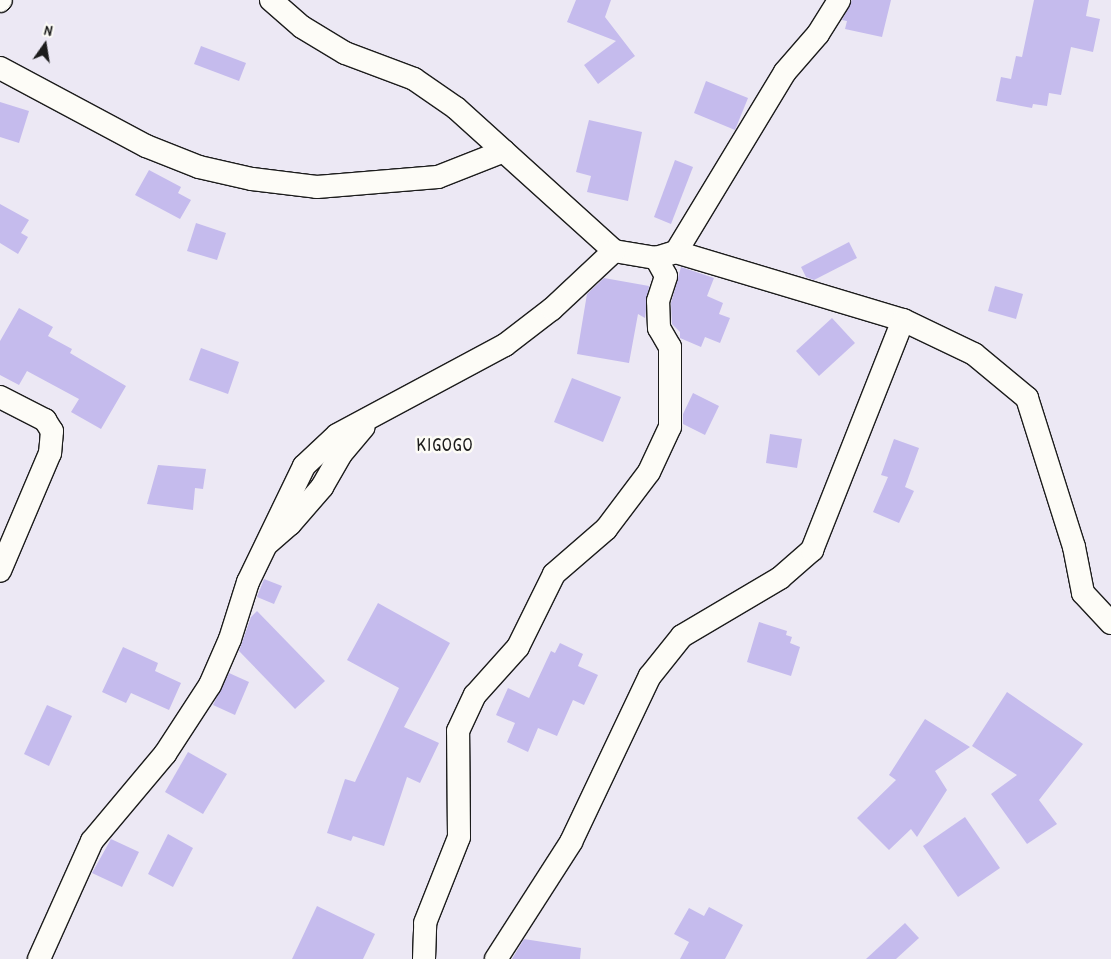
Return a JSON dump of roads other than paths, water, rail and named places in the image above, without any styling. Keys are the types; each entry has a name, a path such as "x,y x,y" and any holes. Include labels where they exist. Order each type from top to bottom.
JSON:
{"street":[{"path":"271,0 302,27 346,53 414,79 456,108 614,251 666,255 903,320 974,354 1027,398 1074,547 1083,593 1111,623"},
{"path":"424,959 424,923 459,837 458,732 475,695 518,647 554,574 606,529 650,472 670,427 670,347 659,328 658,301 666,276 666,255 785,72 818,34 839,0"},
{"path":"0,68 146,146 199,167 252,179 317,187 438,177 504,151"},
{"path":"39,959 92,841 165,754 210,685 264,546 304,466 337,435 505,345 552,309 614,251"},
{"path":"496,959 571,842 650,676 682,636 780,578 812,550 903,320"},
{"path":"0,397 46,420 52,431 50,453 0,571"}],"district":[{"name":"KIGOGO","path":"445,445"}]}
